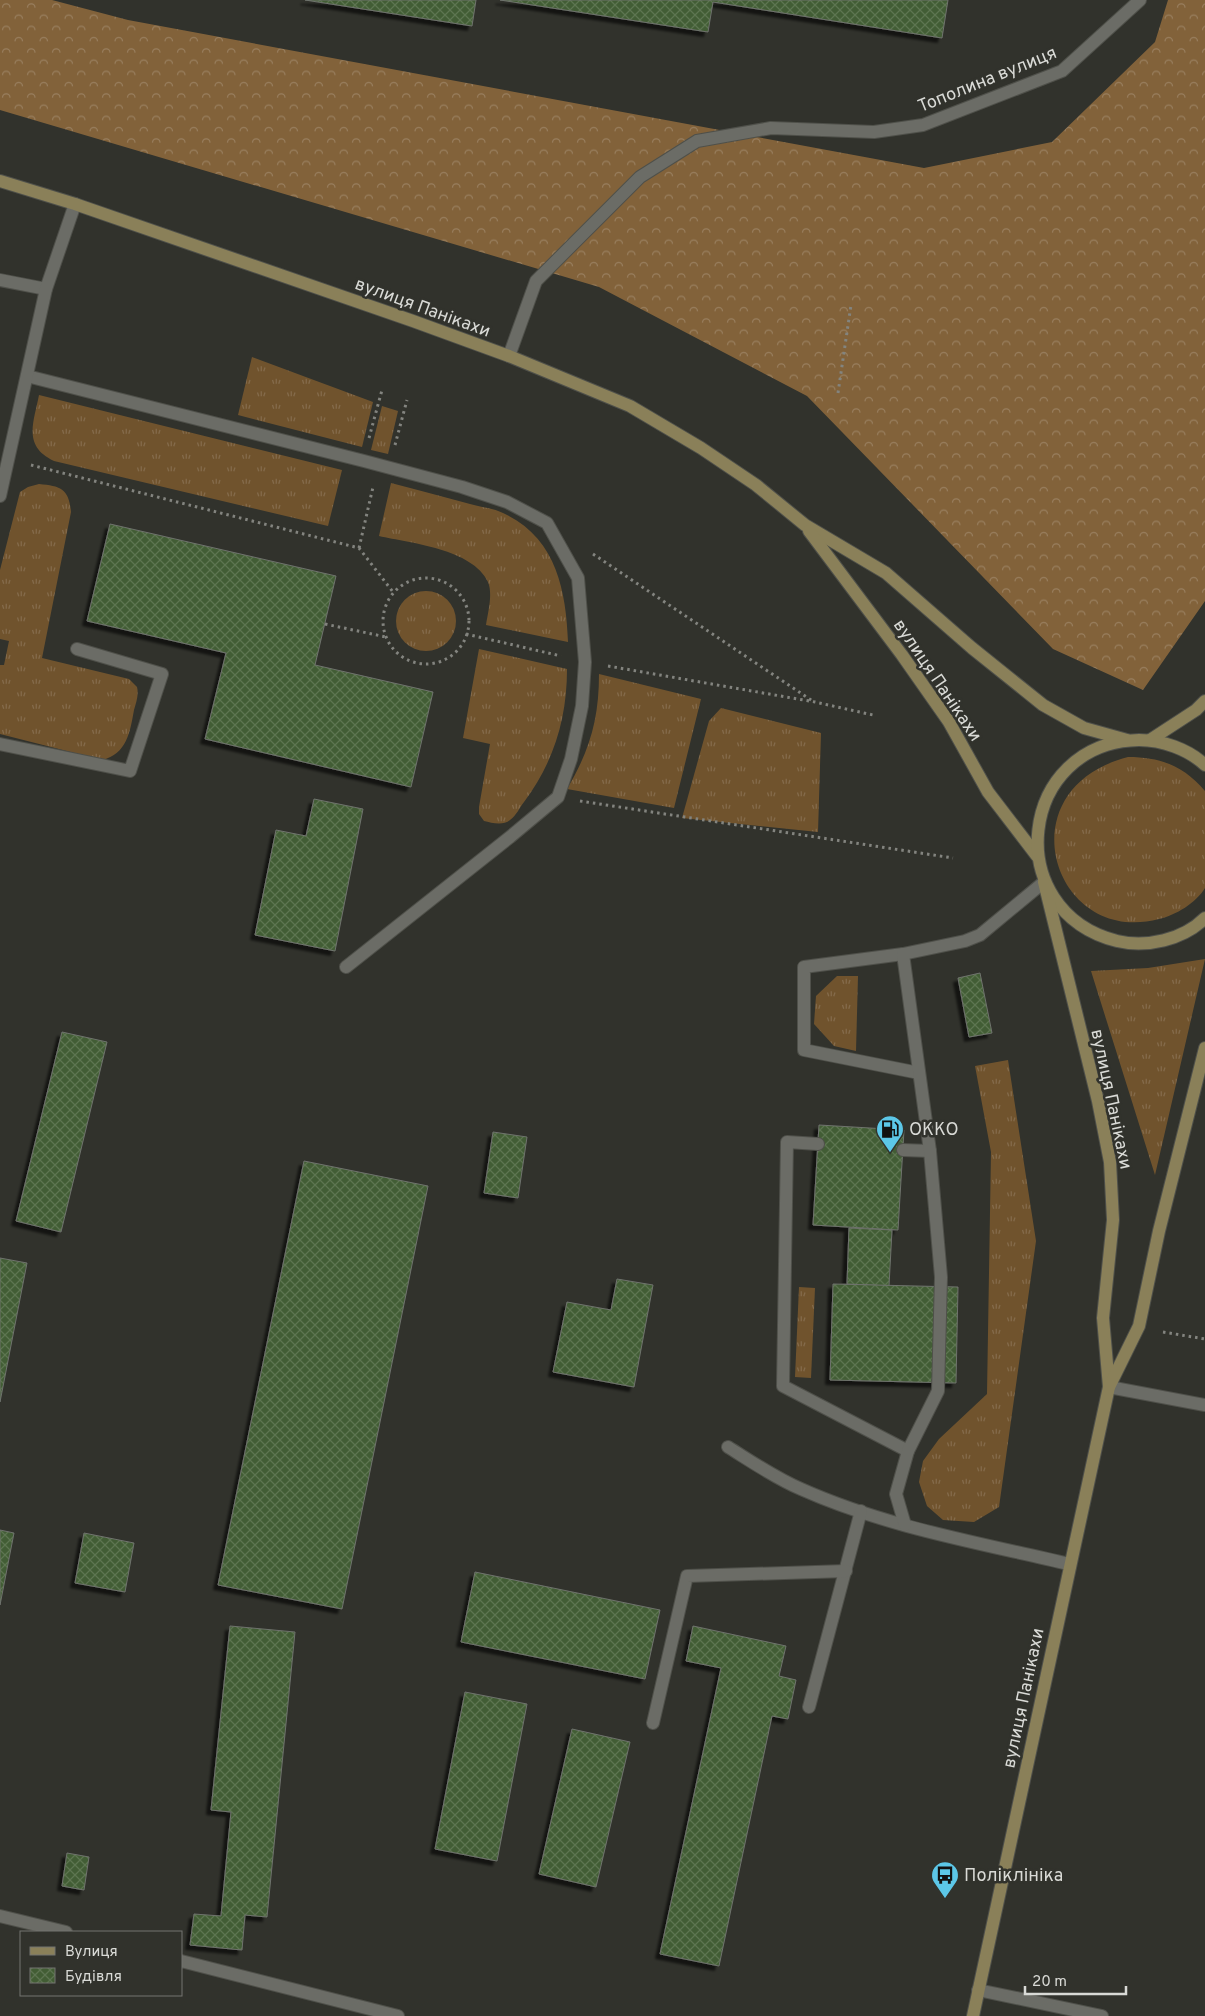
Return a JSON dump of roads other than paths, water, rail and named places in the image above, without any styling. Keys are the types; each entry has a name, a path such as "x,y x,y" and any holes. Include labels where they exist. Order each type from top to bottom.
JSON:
{"main road":[{"name":"вулиця Панікахи","path":"0,181 75,204 509,356 630,406 701,448 756,485 805,525 886,573 972,648 1043,705 1084,728 1127,740"},
{"name":"вулиця Панікахи","path":"805,525 902,654 948,722 988,792 1037,856 1098,1101 1110,1162 1113,1220 1103,1318 1108,1387"},
{"path":"1150,740 1196,710 1205,701"},
{"path":"1037,856 1037,829 1044,803 1057,779 1077,760 1101,747 1127,740 1150,740 1176,747 1205,765"},
{"path":"1044,882 1058,905 1076,923 1099,936 1125,943 1152,943 1178,936 1205,918"},
{"name":"вулиця Панікахи","path":"972,2016 1108,1387 1139,1326 1159,1231 1205,1048"}],"street":[{"name":"Тополина вулиця","path":"509,356 536,281 640,176 697,142 771,128 874,132 923,125 1062,72 1140,0"},
{"path":"0,496 46,289 75,204"},
{"path":"0,280 46,289"},
{"path":"27,376 364,460 506,502 546,523 578,578 585,662 582,706 571,759 558,797 346,967"},
{"path":"0,744 130,771 162,674 78,649"},
{"path":"920,1073 804,1050 804,967 903,954 965,941 980,935 1044,882"},
{"path":"903,954 930,1151 941,1277 938,1391 908,1451 896,1494 905,1525"},
{"path":"818,1144 787,1142 783,1386 908,1451"},
{"path":"903,1150 930,1151"},
{"path":"1108,1387 1205,1405"},
{"path":"728,1447 771,1474 801,1489 861,1511 905,1525 1070,1564"},
{"path":"809,1707 861,1511"},
{"path":"653,1723 687,1576 846,1571"},
{"path":"0,1916 62,1931"},
{"path":"182,1961 398,2016"},
{"path":"978,1990 1102,2016"}],"place":[{"name":"ОККО","path":"890,1153"},
{"name":"Поліклініка","path":"945,1899"}]}
